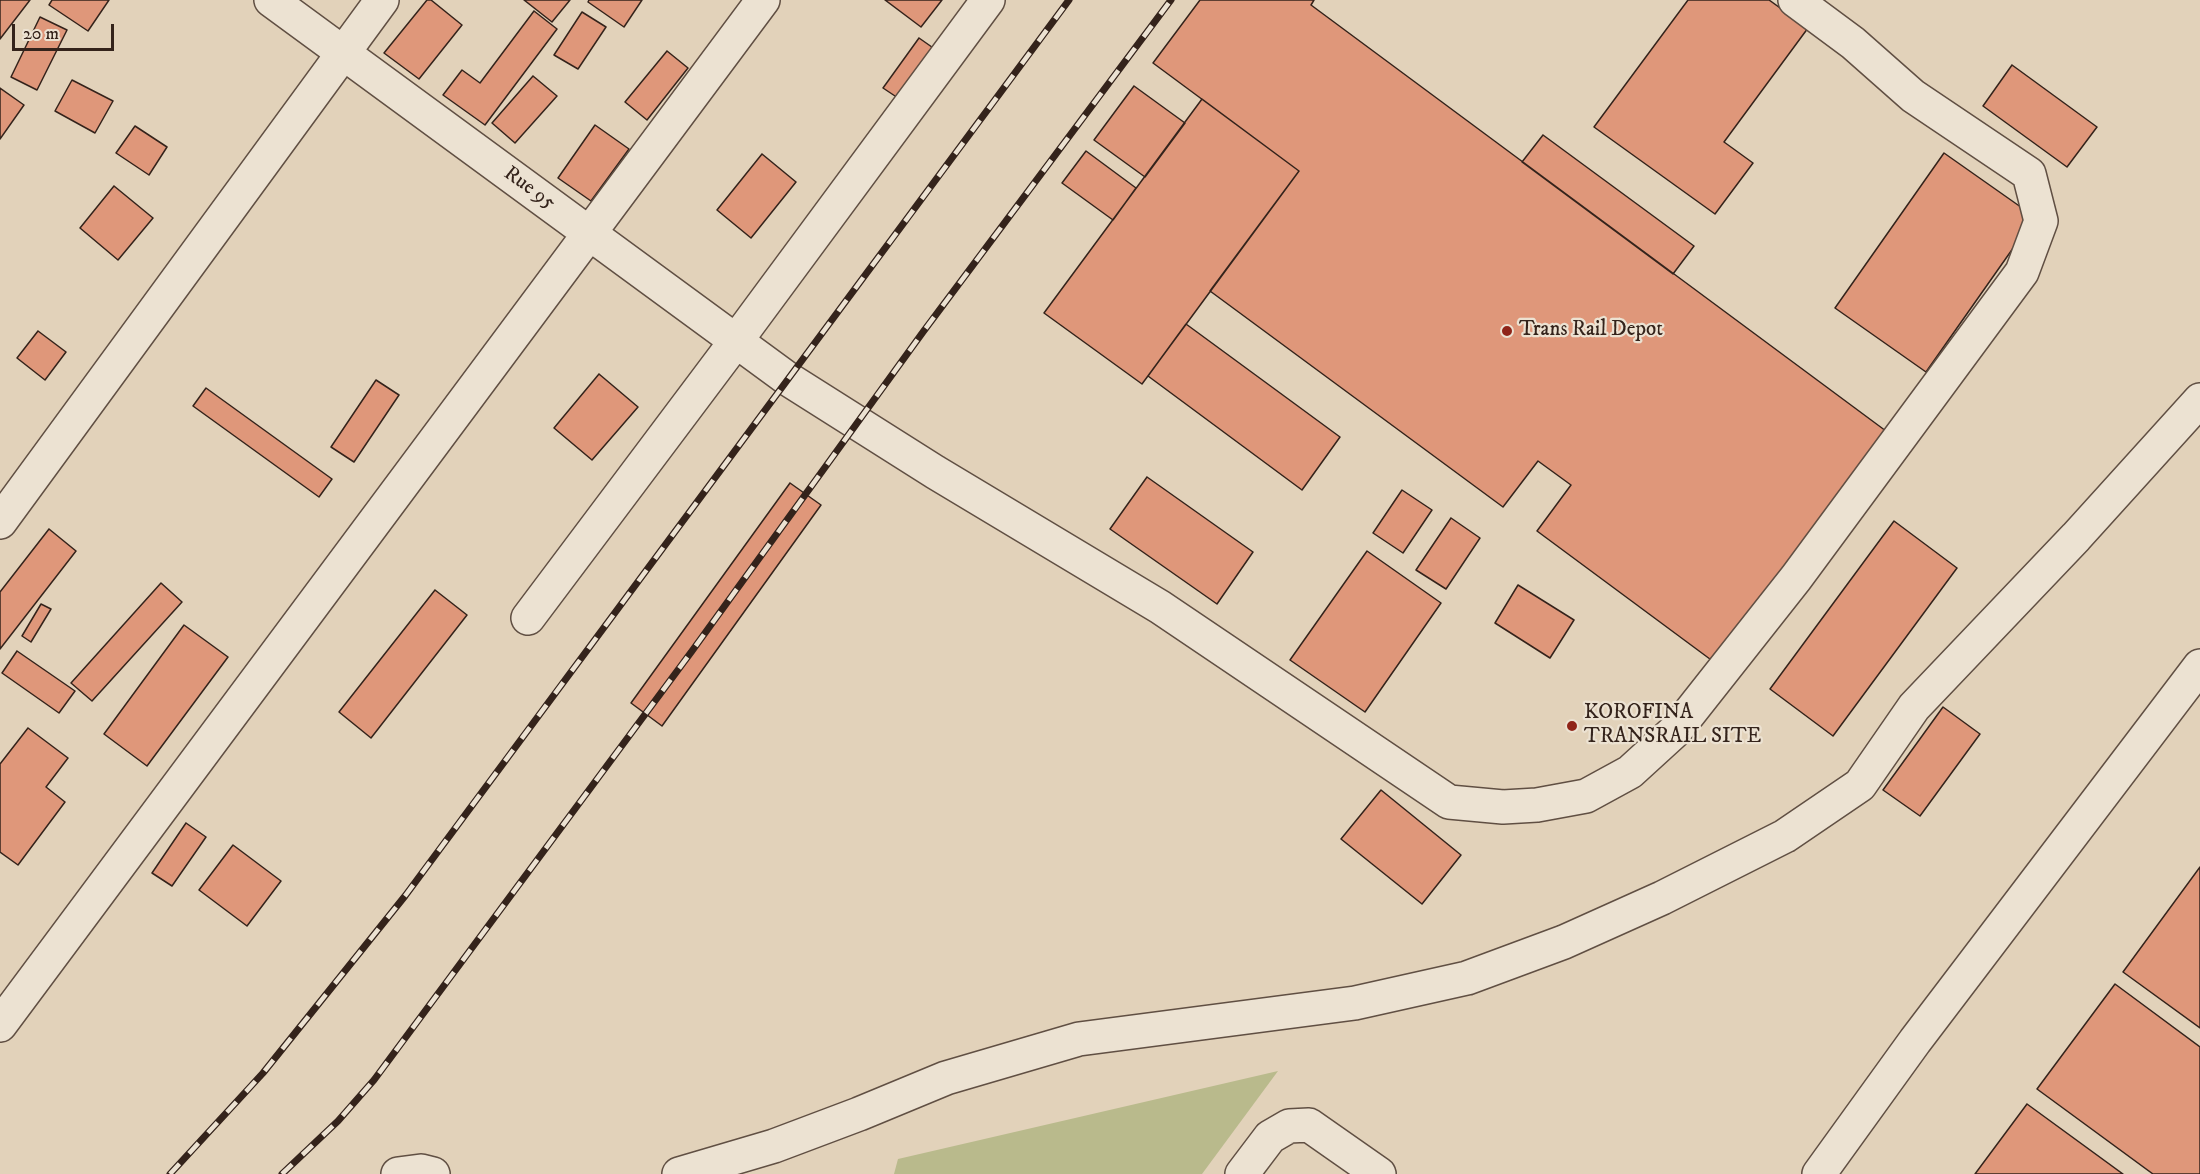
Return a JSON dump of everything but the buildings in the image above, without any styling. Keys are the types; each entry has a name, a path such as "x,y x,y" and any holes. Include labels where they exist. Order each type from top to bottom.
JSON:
{"street":[{"name":"Rue 95","path":"271,0 788,379 935,472 1160,607 1449,802 1503,807 1537,805 1586,796 1630,772 1676,730 1796,578 2022,272 2041,221 2029,174 1913,96 1853,43 1795,0"},
{"path":"0,522 382,0"},
{"path":"0,1024 763,0"},
{"path":"528,618 988,0"},
{"path":"679,1174 774,1146 946,1078 1079,1039 1355,1003 1467,978 1564,942 1662,898 1785,836 1860,785 1914,707 2068,546 2200,400"},
{"path":"1819,1174 1915,1041 2200,666"},
{"path":"1242,1174 1270,1137 1289,1126 1309,1125 1379,1174"},
{"path":"398,1174 421,1171 433,1174"}],"green space":[{"path":"1278,1071 1202,1174 894,1174 898,1159"}],"railway":[{"path":"170,1174 263,1073 405,896 1069,0"},
{"path":"282,1174 338,1121 374,1080 692,651 923,332 1171,0"}],"place":[{"name":"Trans Rail Depot","path":"1507,331"},
{"name":"KOROFINA TRANSRAIL SITE","path":"1572,726"}]}
